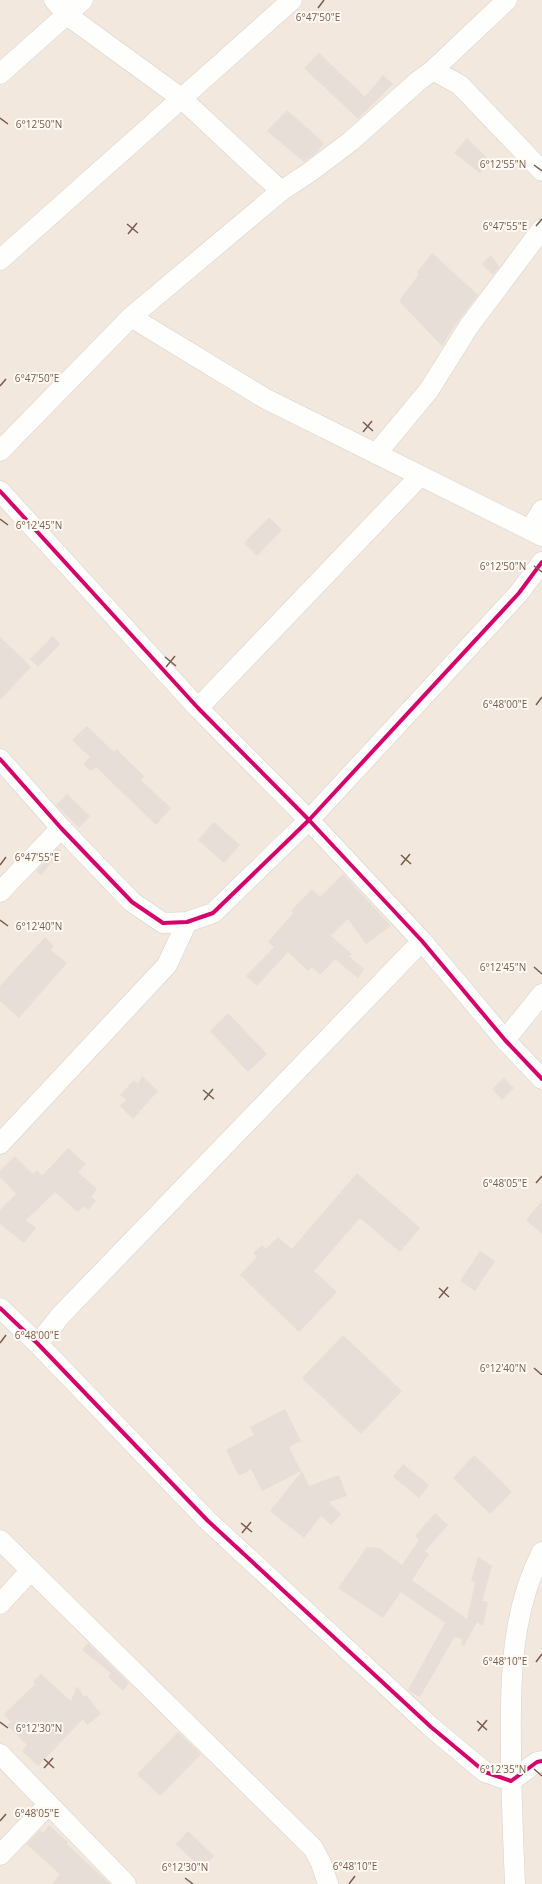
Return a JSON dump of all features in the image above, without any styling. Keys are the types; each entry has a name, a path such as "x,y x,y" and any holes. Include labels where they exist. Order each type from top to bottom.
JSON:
{"street":[{"path":"54,0 67,15 181,98 281,191"},
{"path":"0,74 83,0"},
{"path":"0,260 292,0"},
{"path":"0,451 132,317 281,191 310,172 351,141 432,70 507,0"},
{"path":"432,70 460,85 542,171"},
{"path":"376,454 429,390 469,326 542,229"},
{"path":"132,317 266,399 536,533 542,510"},
{"path":"198,708 420,476"},
{"path":"0,491 198,708 309,820 422,941 505,1040 542,1079"},
{"path":"0,759 61,828 132,902 163,923 187,922 213,913 309,820 519,593 542,562"},
{"path":"0,892 61,828"},
{"path":"0,1144 167,965 187,922"},
{"path":"38,1344 60,1316 422,941"},
{"path":"505,1040 542,994"},
{"path":"0,1308 38,1344 207,1520 431,1727 485,1772 511,1781"},
{"path":"0,1540 313,1848 321,1863 328,1884"},
{"path":"515,1884 511,1781 510,1690 518,1625 535,1565 542,1552"},
{"path":"0,1604 31,1570"},
{"path":"0,1754 126,1884"},
{"path":"511,1781 537,1762 542,1761"},
{"path":"0,1855 48,1805"}],"shaded area":[{"path":"0,0 542,0 542,1884 0,1884"}],"building":[{"path":"319,53 365,97 383,75 393,84 358,119 304,68"},
{"path":"287,110 324,143 316,153 304,162 267,131"},
{"path":"467,138 489,160 480,173 454,153"},
{"path":"432,253 478,295 455,325 442,346 399,301 419,274 417,272"},
{"path":"491,255 499,267 493,275 482,264"},
{"path":"269,517 282,530 257,556 244,543"},
{"path":"53,636 60,644 38,667 30,659"},
{"path":"0,637 31,667 0,700"},
{"path":"87,726 114,752 116,749 144,776 141,780 171,808 156,825 96,767 91,771 83,764 90,757 72,740"},
{"path":"67,794 90,816 79,828 56,805"},
{"path":"214,822 240,845 224,863 198,840"},
{"path":"58,848 61,851 41,875 36,871"},
{"path":"343,874 391,926 366,944 348,919 331,936 352,954 349,956 364,969 358,978 335,959 320,975 312,967 308,971 288,952 257,986 246,976 274,947 268,942 293,913 291,911 312,889 320,897"},
{"path":"45,937 54,946 51,950 67,963 19,1018 0,1001 0,986"},
{"path":"228,1013 267,1054 248,1072 210,1031"},
{"path":"142,1076 158,1091 133,1119 120,1106 126,1100 120,1095 134,1080 138,1084"},
{"path":"504,1078 514,1088 502,1100 492,1089"},
{"path":"68,1148 86,1164 78,1172 97,1189 91,1197 96,1201 88,1210 84,1206 78,1212 55,1192 26,1220 36,1228 24,1243 0,1224 0,1210 16,1194 0,1177 0,1171 15,1156 33,1174 37,1170 42,1176"},
{"path":"357,1173 420,1228 400,1252 360,1218 314,1271 337,1292 299,1332 240,1275 257,1257 253,1253 262,1245 266,1249 278,1237 292,1249"},
{"path":"542,1201 542,1234 526,1220"},
{"path":"480,1251 495,1261 475,1291 460,1281"},
{"path":"343,1335 402,1391 361,1434 302,1378"},
{"path":"285,1409 301,1441 289,1447 301,1471 262,1491 251,1469 239,1476 226,1450 254,1435 250,1427"},
{"path":"474,1455 512,1492 490,1514 453,1478"},
{"path":"403,1464 429,1485 419,1498 393,1477"},
{"path":"302,1471 309,1486 339,1475 347,1496 329,1502 341,1514 331,1525 321,1516 304,1538 270,1511"},
{"path":"435,1513 448,1525 425,1551 429,1554 412,1580 467,1619 475,1583 471,1580 478,1557 492,1566 482,1601 488,1602 483,1626 477,1622 464,1646 461,1645 462,1640 455,1636 420,1697 408,1690 445,1623 401,1592 383,1618 338,1588 367,1547 379,1548 402,1565 419,1540 415,1536"},
{"path":"88,1643 129,1683 123,1691 108,1677 111,1673 82,1650"},
{"path":"41,1674 71,1701 77,1686 84,1697 86,1695 101,1714 87,1725 83,1719 38,1766 22,1751 27,1745 7,1725 11,1722 4,1714 35,1684 33,1682"},
{"path":"178,1732 201,1754 160,1796 137,1774"},
{"path":"49,1825 110,1884 52,1884 60,1874 26,1844 40,1830 43,1833"},
{"path":"188,1831 214,1856 202,1869 176,1844"}],"cycle path":[{"path":"0,491 198,708 309,820 422,941 505,1040 542,1079"},
{"path":"0,759 61,828 132,902 163,923 187,922 213,913 309,820 519,593 542,562"},
{"path":"0,1308 38,1344 207,1520 431,1727 485,1772 511,1781 537,1762 542,1761"}]}
